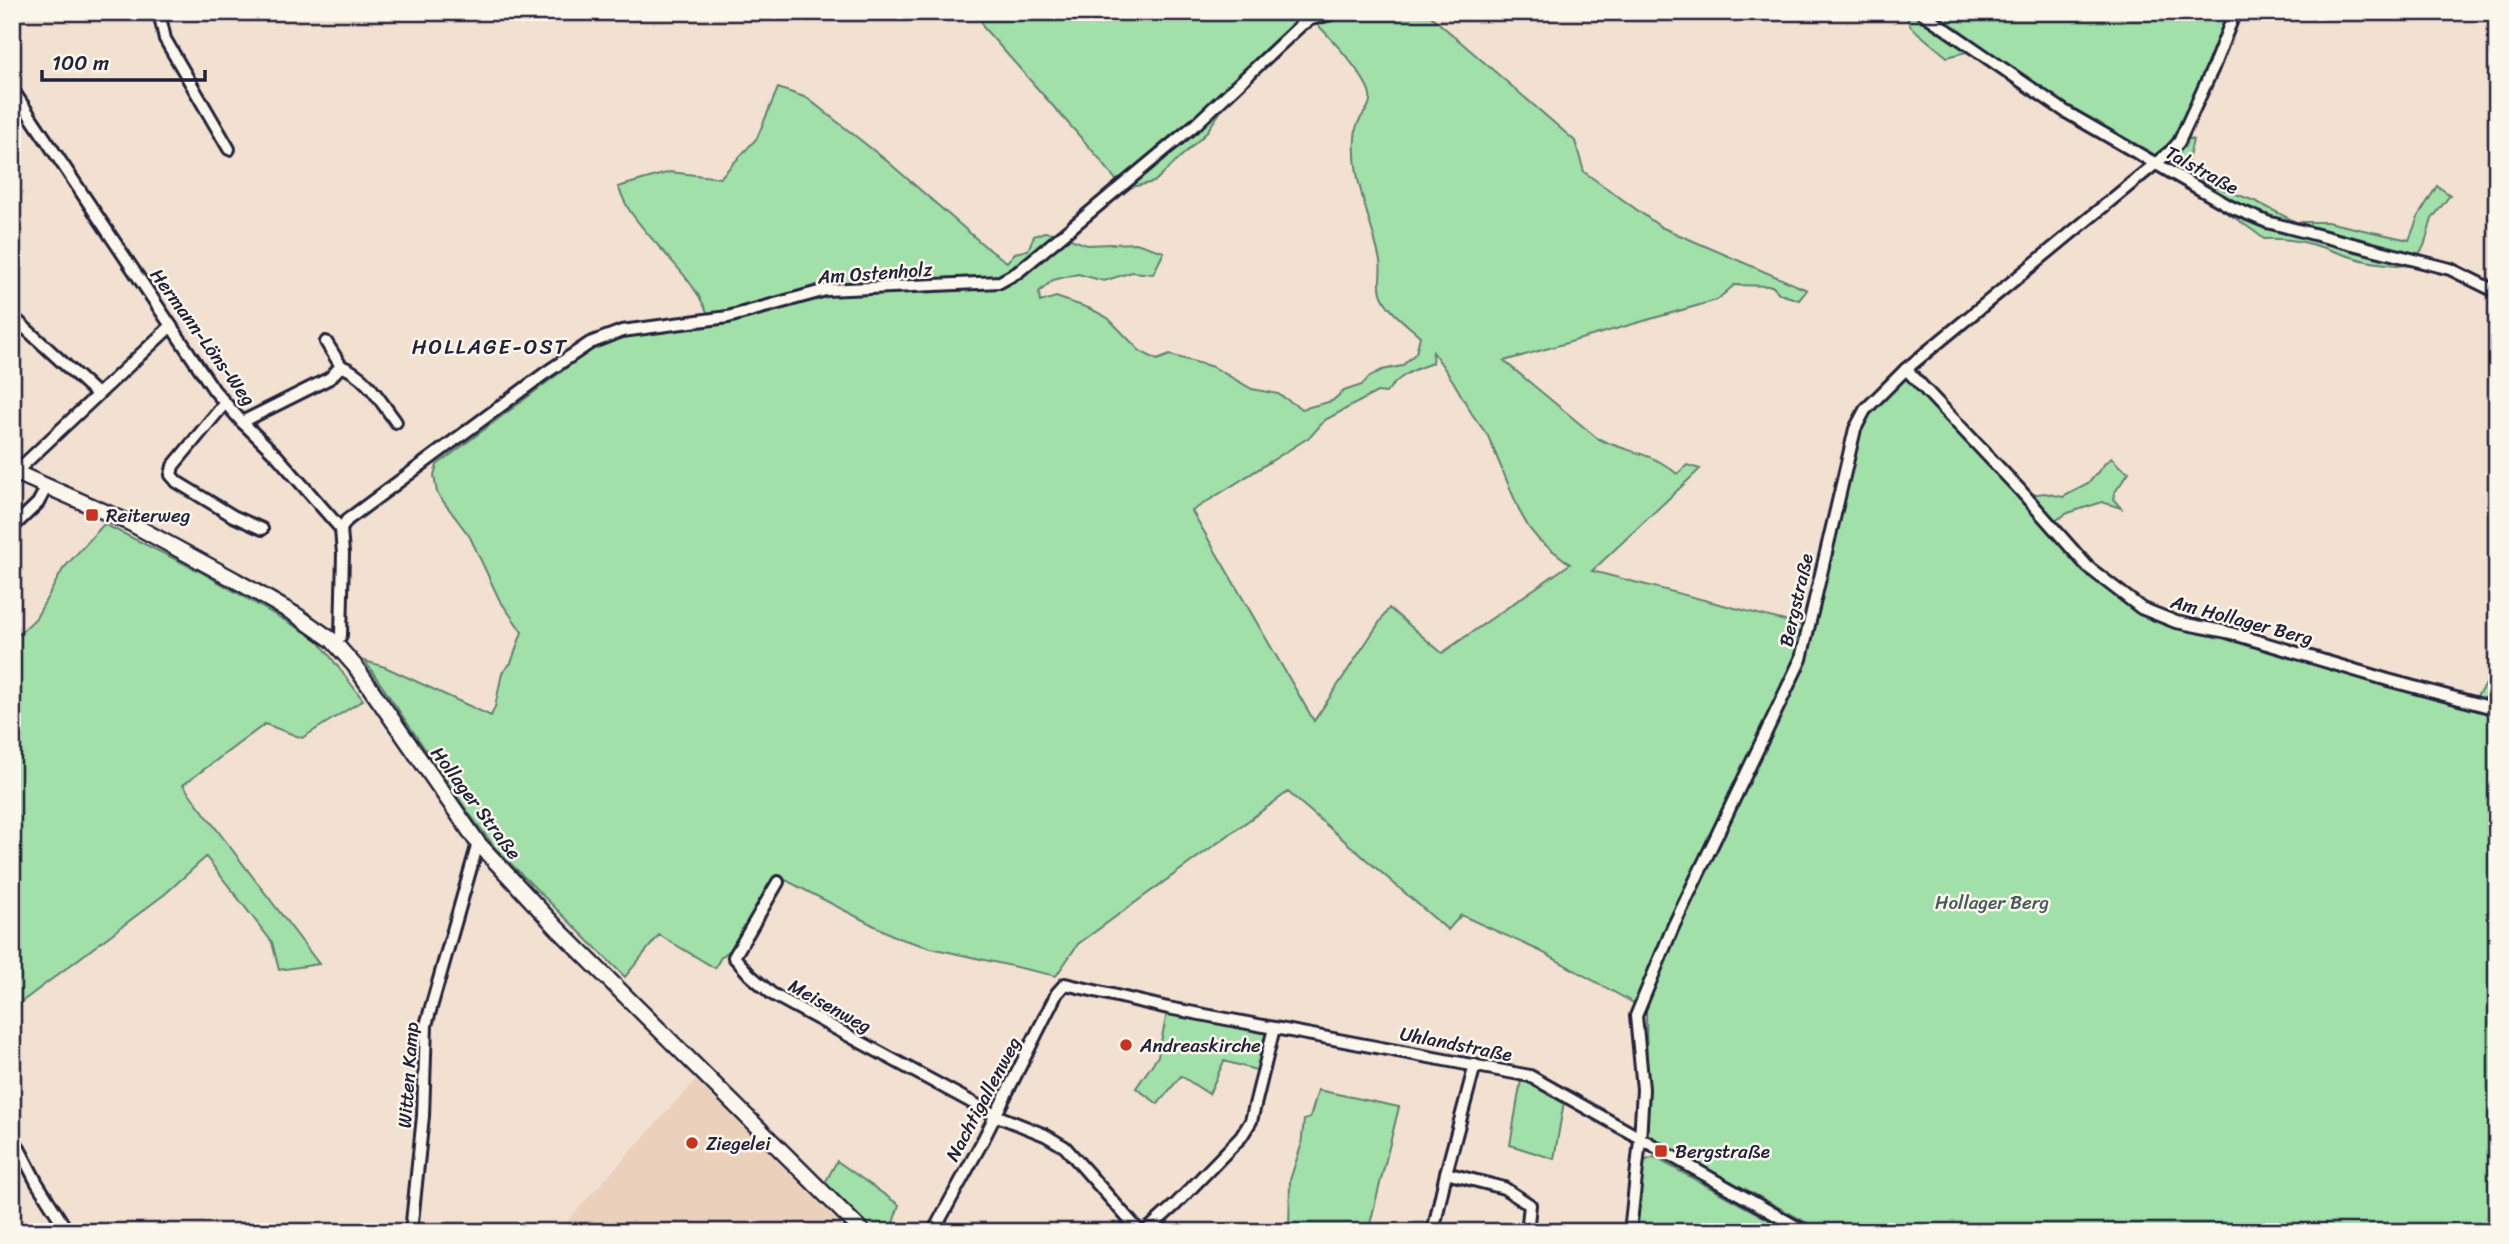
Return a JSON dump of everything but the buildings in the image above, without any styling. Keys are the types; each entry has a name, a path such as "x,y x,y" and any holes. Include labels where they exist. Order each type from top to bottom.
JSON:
{"main road":[{"name":"Hollager Straße","path":"15,472 131,523 296,615 336,644 355,666 478,843 557,928 863,1232"}],"street":[{"path":"159,12 165,39 229,149"},
{"name":"Am Ostenholz","path":"341,529 347,520 395,483 529,385 590,343 611,335 622,331 727,317 826,290 1000,282 1018,272 1125,185 1196,124 1301,25 1311,19 1340,12"},
{"name":"Talstraße","path":"1921,12 2066,112 2231,207 2267,222 2450,269 2497,292"},
{"name":"Bergstraße","path":"1630,1232 1643,1090 1636,1016 1673,927 1801,659 1855,429 1865,410 1906,369 2179,142 2235,12"},
{"name":"Hermann-Löns-Weg","path":"12,89 225,403 277,456 341,529"},
{"path":"12,316 97,394"},
{"path":"15,472 171,326"},
{"path":"326,342 341,366 363,379 396,422"},
{"path":"242,422 330,378 341,366"},
{"name":"Am Hollager Berg","path":"1906,369 2021,490 2081,560 2102,580 2141,608 2176,622 2227,632 2497,709"},
{"path":"225,403 173,466 171,475 177,482 233,516 262,529"},
{"path":"12,528 38,503 47,486"},
{"path":"336,644 341,635 341,529"},
{"name":"Witten Kamp","path":"411,1232 423,1116 426,1025 478,843"},
{"name":"Meisenweg","path":"778,882 734,957 745,970 772,994 995,1115"},
{"name":"Uhlandstraße","path":"1065,984 1274,1028 1530,1076 1806,1232"},
{"name":"Nachtigallenweg","path":"933,1232 1057,993 1065,984"},
{"path":"995,1115 1045,1135 1065,1147 1142,1232 1175,1205 1241,1137 1251,1121 1274,1028"},
{"path":"1433,1232 1475,1065"},
{"path":"12,1135 37,1183 68,1232"},
{"path":"1446,1173 1504,1188 1530,1205 1527,1232"}],"shaded area":[{"path":"696,1080 848,1232 557,1232"}],"green space":[{"name":"Hollager Berg","path":"980,12 1426,12 1575,141 1584,172 1661,227 1807,290 1799,300 1780,294 1772,286 1734,285 1717,300 1504,361 1597,438 1648,456 1677,474 1687,465 1700,469 1592,571 1808,627 1855,429 1906,369 2025,496 2044,493 2063,497 2088,484 2112,458 2129,472 2115,492 2114,500 2121,508 2102,502 2068,513 2050,524 2088,567 2141,608 2472,703 2485,685 2497,676 2497,1232 1824,1232 1648,1136 1646,1010 1540,951 1461,915 1448,930 1288,792 1078,944 1056,976 898,938 776,875 733,948 721,957 715,968 659,935 625,977 496,849 365,661 385,667 491,716 502,673 511,663 522,632 499,599 470,537 437,493 434,475 437,465 594,347 620,338 712,325 687,278 628,208 618,187 670,172 720,178 757,138 778,88 807,98 1007,262 1015,253 1028,250 1034,236 1044,232 1087,245 1136,243 1164,252 1153,274 1132,272 1104,281 1078,274 1053,280 1039,292 1040,302 1056,297 1108,318 1140,351 1157,360 1170,355 1213,367 1252,389 1278,394 1302,409 1332,401 1344,391 1362,385 1370,376 1382,370 1402,366 1416,353 1420,336 1392,311 1381,293 1380,261 1358,179 1356,129 1370,102 1369,91 1352,63 1312,19 1226,95 1221,111 1205,134 1154,182 1123,189 983,27","holes":["1433,352 1488,436 1529,528 1539,540 1570,564 1442,653 1389,608 1314,721 1192,511 1311,436 1325,420 1377,392 1386,393 1406,374 1432,363"]},
{"path":"1905,12 2235,12 2182,136 2193,140 2187,165 2207,183 2257,202 2296,222 2327,222 2409,240 2419,215 2437,186 2450,195 2432,219 2424,246 2411,266 2366,261 2293,240 2264,239 2155,165 1974,50 1947,57 1911,27"},
{"path":"104,524 199,571 317,639 363,700 302,738 265,724 183,785 319,964 279,970 272,942 206,857 165,894 12,1009 12,641 36,618 63,569"},
{"path":"1168,1008 1274,1028 1263,1072 1224,1061 1209,1094 1181,1076 1158,1104 1136,1088 1158,1056"},
{"path":"1522,1074 1565,1096 1554,1159 1510,1145"},
{"path":"1318,1090 1399,1107 1368,1232 1289,1232 1290,1180 1301,1146 1304,1120 1310,1118"},
{"path":"1654,1157 1791,1232 1636,1232 1644,1161"},
{"path":"837,1161 899,1205 887,1232 863,1232 821,1190"}],"place":[{"name":"Reiterweg","path":"92,515"},
{"name":"Andreaskirche","path":"1126,1045"},
{"name":"Ziegelei","path":"692,1143"},
{"name":"Bergstraße","path":"1661,1151"}],"district":[{"name":"HOLLAGE-OST","path":"490,347"}]}
